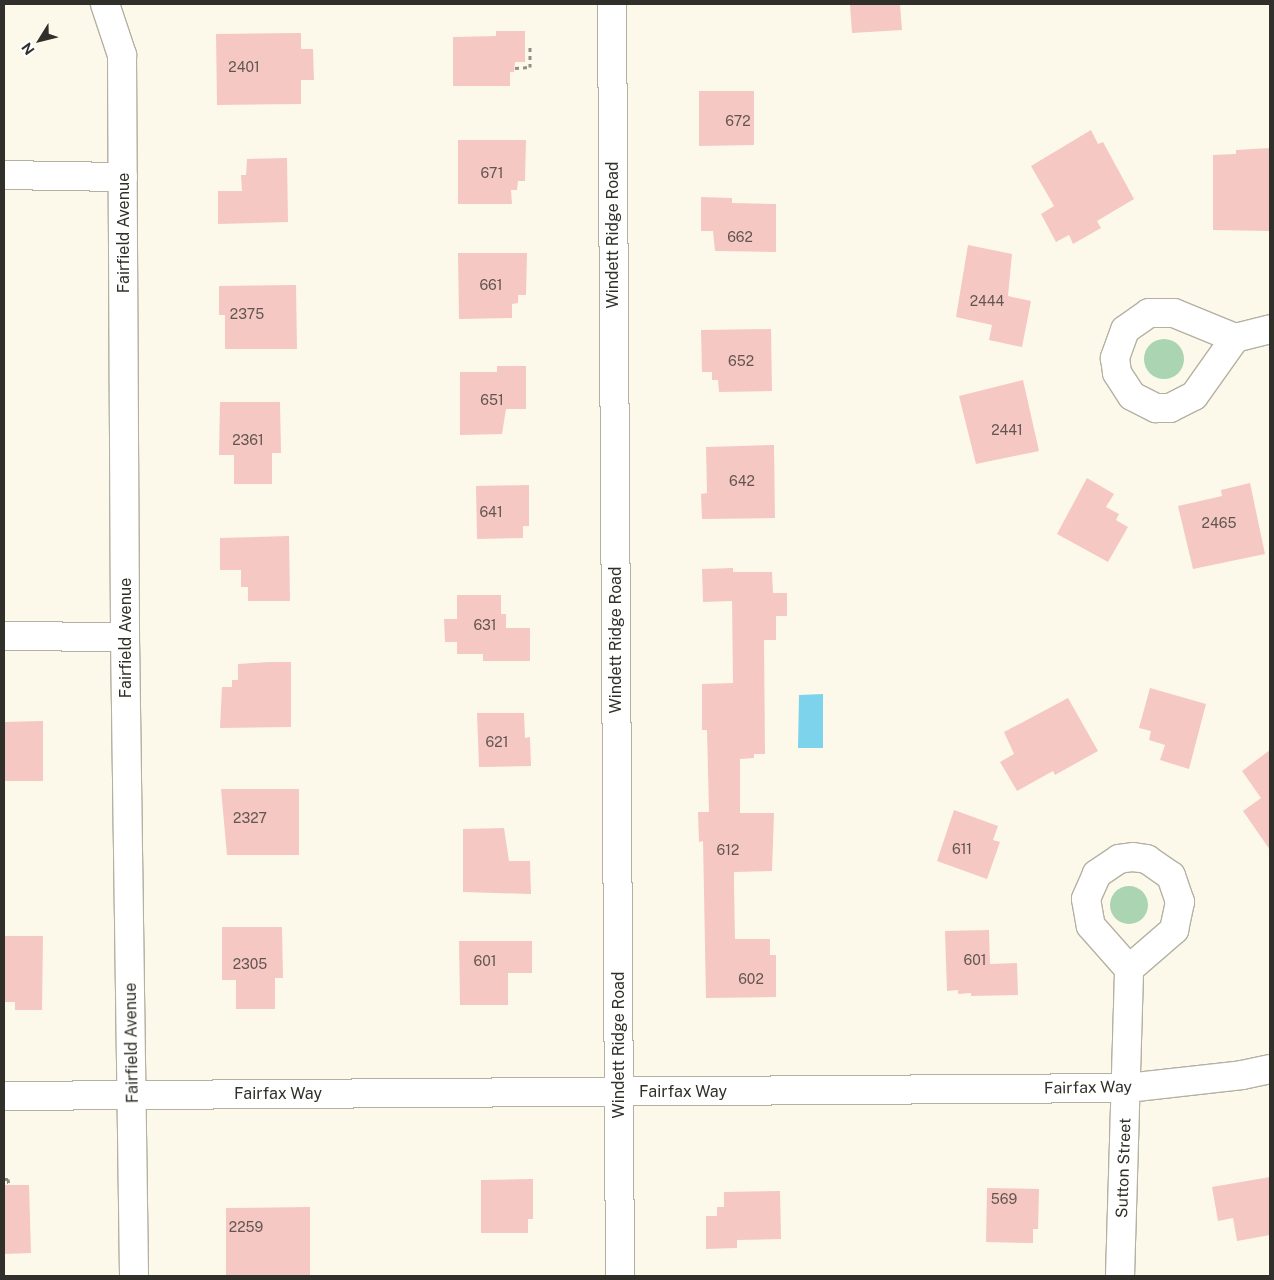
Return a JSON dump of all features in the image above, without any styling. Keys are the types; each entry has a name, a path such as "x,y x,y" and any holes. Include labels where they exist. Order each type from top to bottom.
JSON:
{"street":[{"name":"Fairfield Avenue","path":"105,4 112,15 122,54 125,637 133,1094 134,1276"},
{"name":"Windett Ridge Road","path":"612,4 620,1276"},
{"path":"4,175 123,177"},
{"path":"1235,338 1270,329"},
{"path":"4,636 125,637"},
{"name":"Sutton Street","path":"1120,1276 1130,969"},
{"name":"Fairfax Way","path":"4,1096 1127,1088 1242,1076 1270,1069"}],"path":[{"path":"515,68 530,68 530,47"},
{"path":"4,1179 8,1179 9,1185"}],"green space":[{"path":"1160,339 1168,339 1175,342 1181,348 1184,359 1181,370 1175,376 1168,379 1160,379 1153,376 1147,370 1144,363 1144,355 1147,348 1153,342"},
{"path":"1129,886 1142,892 1148,905 1142,918 1129,924 1116,918 1110,905 1116,892"}],"water":[{"path":"823,694 823,748 798,748 799,695"}],"building":[{"path":"850,4 900,4 902,30 852,33"},
{"path":"496,31 525,31 525,62 515,62 514,72 510,72 510,86 453,86 453,37 496,36"},
{"path":"301,33 301,49 313,49 314,80 301,80 301,104 217,105 216,34"},
{"path":"699,91 754,91 754,145 699,146"},
{"path":"1091,130 1098,144 1103,142 1134,199 1097,221 1101,228 1073,244 1069,235 1056,242 1041,214 1054,206 1031,166"},
{"path":"458,140 526,140 525,181 518,181 517,190 511,190 512,204 458,204"},
{"path":"1270,148 1270,231 1213,230 1213,155 1236,154 1236,150"},
{"path":"287,158 288,222 218,224 218,191 242,191 241,175 246,175 247,159"},
{"path":"701,197 732,198 732,203 776,204 776,252 715,251 713,231 701,231"},
{"path":"968,245 1012,254 1008,296 1031,301 1022,347 989,340 992,325 956,317"},
{"path":"458,253 527,253 526,295 518,295 518,303 512,304 512,318 459,319"},
{"path":"296,285 297,349 225,349 225,315 219,315 219,286"},
{"path":"771,329 772,391 719,392 718,380 712,380 712,372 702,372 701,330"},
{"path":"497,366 526,366 526,409 506,409 502,434 460,435 460,372 497,372"},
{"path":"1023,380 1039,451 976,464 959,396"},
{"path":"220,402 280,402 281,453 272,453 272,484 234,484 234,455 219,455"},
{"path":"774,445 775,518 702,519 701,494 707,493 706,447"},
{"path":"1087,478 1114,494 1106,507 1119,514 1116,520 1128,527 1108,562 1057,534"},
{"path":"1250,483 1265,554 1193,569 1178,506 1222,496 1221,490"},
{"path":"529,485 529,526 523,526 523,538 477,539 476,486"},
{"path":"289,536 290,601 248,601 248,587 241,587 241,570 220,570 220,538"},
{"path":"733,568 733,572 772,572 773,593 787,593 787,616 776,616 776,640 764,640 765,754 754,754 754,758 740,759 740,813 774,813 772,871 734,872 735,939 770,939 770,955 776,955 776,997 706,998 703,841 699,842 698,812 709,812 707,730 702,730 702,684 733,683 732,601 703,602 702,569"},
{"path":"457,595 501,595 501,614 506,614 506,628 530,628 530,661 483,661 483,654 457,654 457,642 445,642 444,619 457,619"},
{"path":"291,662 291,727 220,728 222,687 232,687 232,680 238,680 238,664"},
{"path":"1150,688 1206,704 1189,769 1160,760 1165,745 1149,740 1151,731 1139,728"},
{"path":"1068,698 1098,751 1055,775 1053,771 1017,791 1000,762 1014,754 1004,732"},
{"path":"477,713 524,713 525,738 530,737 531,766 479,767"},
{"path":"43,721 43,781 4,781 4,722"},
{"path":"1270,750 1270,850 1243,811 1261,798 1242,771"},
{"path":"221,789 299,789 299,855 227,855"},
{"path":"954,810 998,826 993,840 1000,842 987,879 937,861"},
{"path":"504,828 509,861 530,861 531,894 463,892 463,829"},
{"path":"222,927 282,927 283,978 275,978 275,1009 236,1009 236,980 222,980"},
{"path":"989,930 990,964 1017,963 1018,995 971,996 971,993 958,994 958,990 947,991 945,931"},
{"path":"4,936 43,936 42,1010 15,1010 15,1002 4,1002"},
{"path":"459,941 532,941 532,973 508,973 508,1005 460,1005"},
{"path":"1270,1177 1270,1235 1237,1241 1233,1218 1218,1221 1212,1187"},
{"path":"533,1179 533,1219 528,1219 528,1233 481,1233 481,1180"},
{"path":"4,1185 29,1185 31,1253 4,1254"},
{"path":"987,1188 1039,1189 1038,1229 1033,1229 1033,1243 986,1242"},
{"path":"780,1191 781,1239 737,1240 737,1248 706,1249 706,1216 717,1216 717,1207 724,1207 724,1192"},
{"path":"310,1207 310,1276 226,1276 226,1208"}]}
